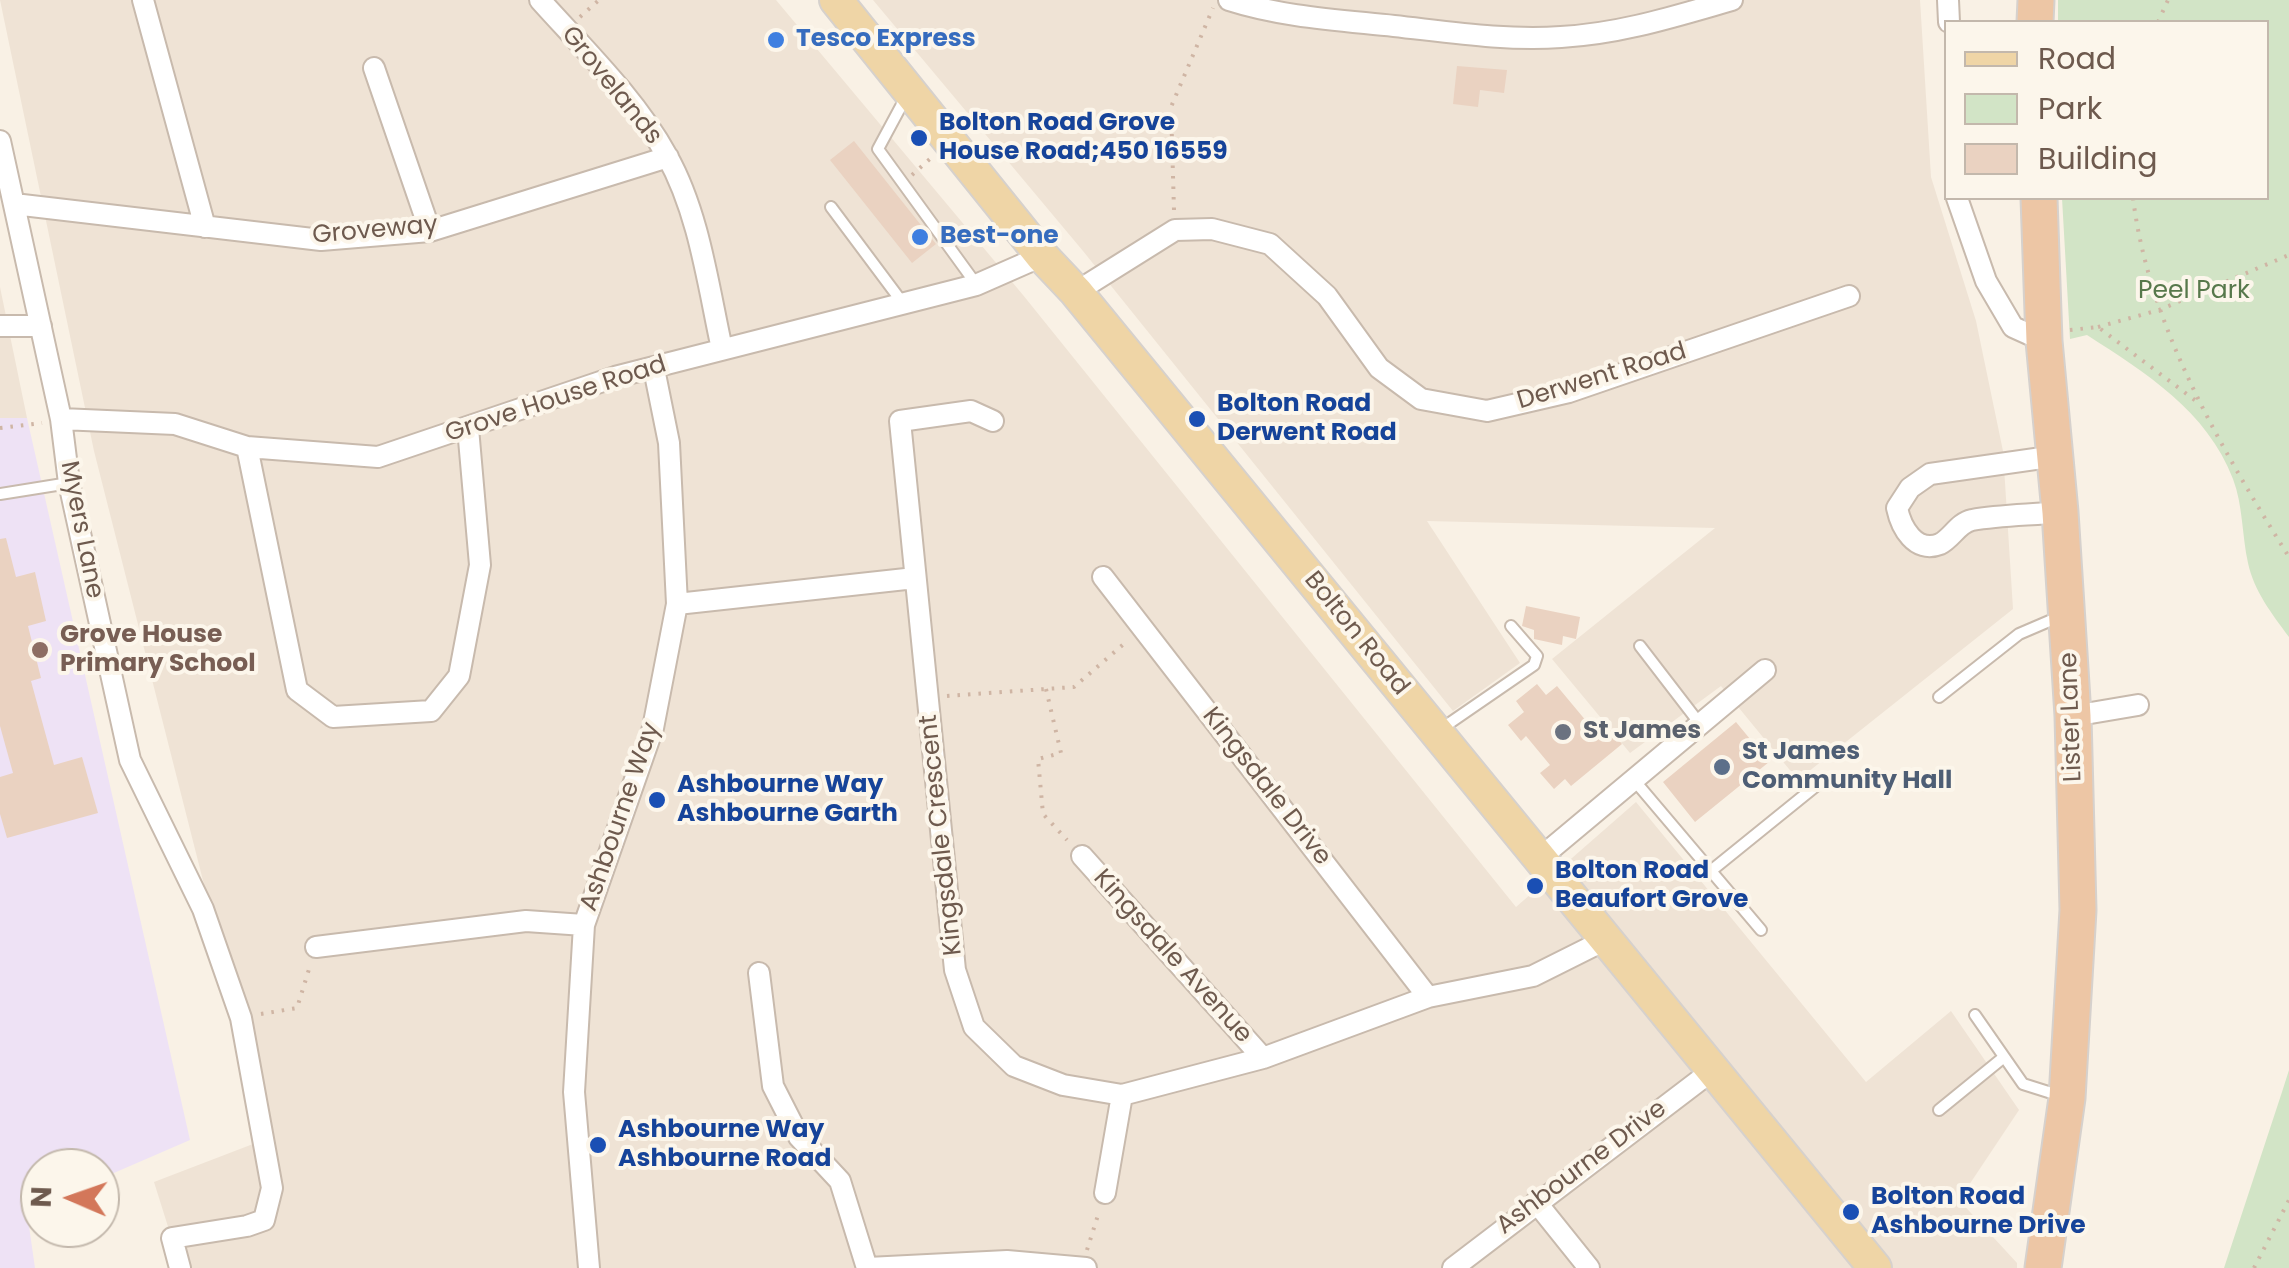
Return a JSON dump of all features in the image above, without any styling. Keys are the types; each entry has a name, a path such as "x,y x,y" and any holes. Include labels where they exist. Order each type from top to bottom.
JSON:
{"highway":[{"name":"Lister Lane","path":"2039,200 2044,335 2074,716 2078,910 2066,1098 2042,1268"}],"main road":[{"name":"Bolton Road","path":"836,0 1875,1268"}],"street":[{"path":"143,0 205,227"},
{"name":"Grovelands","path":"540,0 627,98 668,157 695,226 722,349"},
{"path":"1229,0 1266,12 1300,8 1488,36 1561,38 1627,29 1732,0"},
{"path":"374,68 430,231"},
{"name":"Myers Lane","path":"0,141 130,760 203,909 241,1018 272,1188 264,1220 172,1238 180,1268"},
{"name":"Groveway","path":"14,204 321,240 430,231 668,157"},
{"path":"1959,200 1986,281 2013,327 2044,335"},
{"name":"Derwent Road","path":"1175,230 1212,229 1270,244 1327,296 1379,368 1421,399 1488,411 1570,392 1849,296"},
{"path":"1076,292 1175,230"},
{"name":"Grove House Road","path":"61,419 175,424 246,447 378,457 616,377 976,285 1042,256"},
{"path":"0,326 41,326"},
{"name":"Ashbourne Way","path":"589,1268 574,1092 584,925 653,728 677,604 669,443 654,369"},
{"name":"Kingsdale Crescent","path":"993,420 972,410 900,421 955,970 974,1027 1014,1066 1063,1084 1122,1095 1263,1058 1428,997 1533,976 1604,940"},
{"path":"246,447 298,690 334,717 431,710 460,676 480,565 468,428"},
{"path":"2056,456 1930,474 1910,488 1897,508 1910,538 1924,545 1940,544 1966,521 2060,512"},
{"name":"Kingsdale Drive","path":"1103,577 1428,997"},
{"path":"677,604 916,578"},
{"path":"1540,858 1765,670"},
{"path":"2074,716 2138,705"},
{"name":"Kingsdale Avenue","path":"1082,856 1263,1058"},
{"path":"316,947 526,922 584,925"},
{"path":"759,973 773,1086 799,1137 840,1181 867,1268 1084,1267"},
{"name":"Ashbourne Drive","path":"1453,1268 1713,1070"},
{"path":"1105,1193 1122,1095"},
{"path":"1536,1202 1588,1268"}],"lane":[{"path":"910,90 878,150 976,285"},
{"path":"832,206 902,303"},
{"path":"0,494 69,483"},
{"path":"1939,697 2018,634 2067,614"},
{"path":"1436,732 1534,665 1537,656 1511,626"},
{"path":"1640,646 1700,724"},
{"path":"1634,780 1761,930"},
{"path":"1712,870 1822,781"},
{"path":"1974,1015 2023,1084 2066,1098"},
{"path":"1939,1110 2004,1057"}],"path":[{"path":"1175,230 1170,108 1217,0"},
{"path":"902,184 950,142"},
{"path":"2133,200 2159,310 2204,406 2289,557"},
{"path":"2044,335 2098,327 2159,310 2289,255"},
{"path":"2098,327 2204,406"},
{"path":"0,428 23,428 61,419"},
{"path":"928,698 1074,687 1142,627"},
{"path":"1046,690 1061,753 1038,759 1044,814 1082,856"},
{"path":"241,1018 296,1008 316,947"},
{"path":"1084,1267 1105,1193"},
{"path":"2254,1268 2289,1200"}],"shaded area":[{"path":"0,0 776,0 1023,295 1516,907 1636,802 1866,1082 1951,1011 2019,1110 1959,1200 2017,1263 2017,1268 181,1268 154,1182 253,1144 247,1054 94,451"},
{"path":"873,0 1920,0 1931,177 1976,321 2003,451 2013,609 1798,780 1721,686 1630,753 1552,659 1715,528 1427,521 1520,663 1453,711 1083,251"},
{"path":"0,287 27,418 0,418"},
{"name":"Grove House Primary School","path":"0,418 27,418 190,1140 120,1170 120,1148 20,1148 20,1248 32,1248 35,1268 0,1268"}],"green space":[{"name":"Peel Park","path":"2058,0 2289,0 2289,637 2255,583 2233,479 2208,433 2172,396 2131,364 2087,335 2070,339 2062,200 2269,200 2269,20 2058,20"},
{"path":"2289,1070 2289,1268 2224,1268 2282,1092"}],"building":[{"path":"1457,66 1507,70 1504,93 1480,90 1478,107 1453,104"},
{"path":"854,141 936,244 912,263 830,160"},
{"path":"6,538 16,577 35,572 46,621 28,626 41,678 31,681 54,765 82,757 98,813 7,838 0,814 0,777 13,773 0,726 0,539"},
{"path":"1526,606 1580,617 1576,639 1563,636 1562,645 1534,639 1534,630 1522,626"},
{"name":"St James","path":"1537,684 1546,695 1557,686 1592,728 1602,719 1622,744 1571,786 1565,779 1554,789 1540,773 1550,765 1526,736 1521,741 1508,725 1524,712 1516,701"},
{"name":"St James Community Hall","path":"1736,722 1769,762 1695,822 1663,782"}],"place":[{"name":"Tesco Express","path":"776,40"},
{"name":"Bolton Road Grove House Road;450 16559","path":"919,138"},
{"name":"Best-one","path":"920,237"},
{"name":"Bolton Road Derwent Road","path":"1197,419"},
{"name":"Grove House Primary School","path":"40,650"},
{"name":"St James","path":"1563,732"},
{"name":"St James Community Hall","path":"1722,767"},
{"name":"Ashbourne Way Ashbourne Garth","path":"657,800"},
{"name":"Bolton Road Beaufort Grove","path":"1535,886"},
{"name":"Ashbourne Way Ashbourne Road","path":"598,1145"},
{"name":"Bolton Road Ashbourne Drive","path":"1851,1212"}]}
